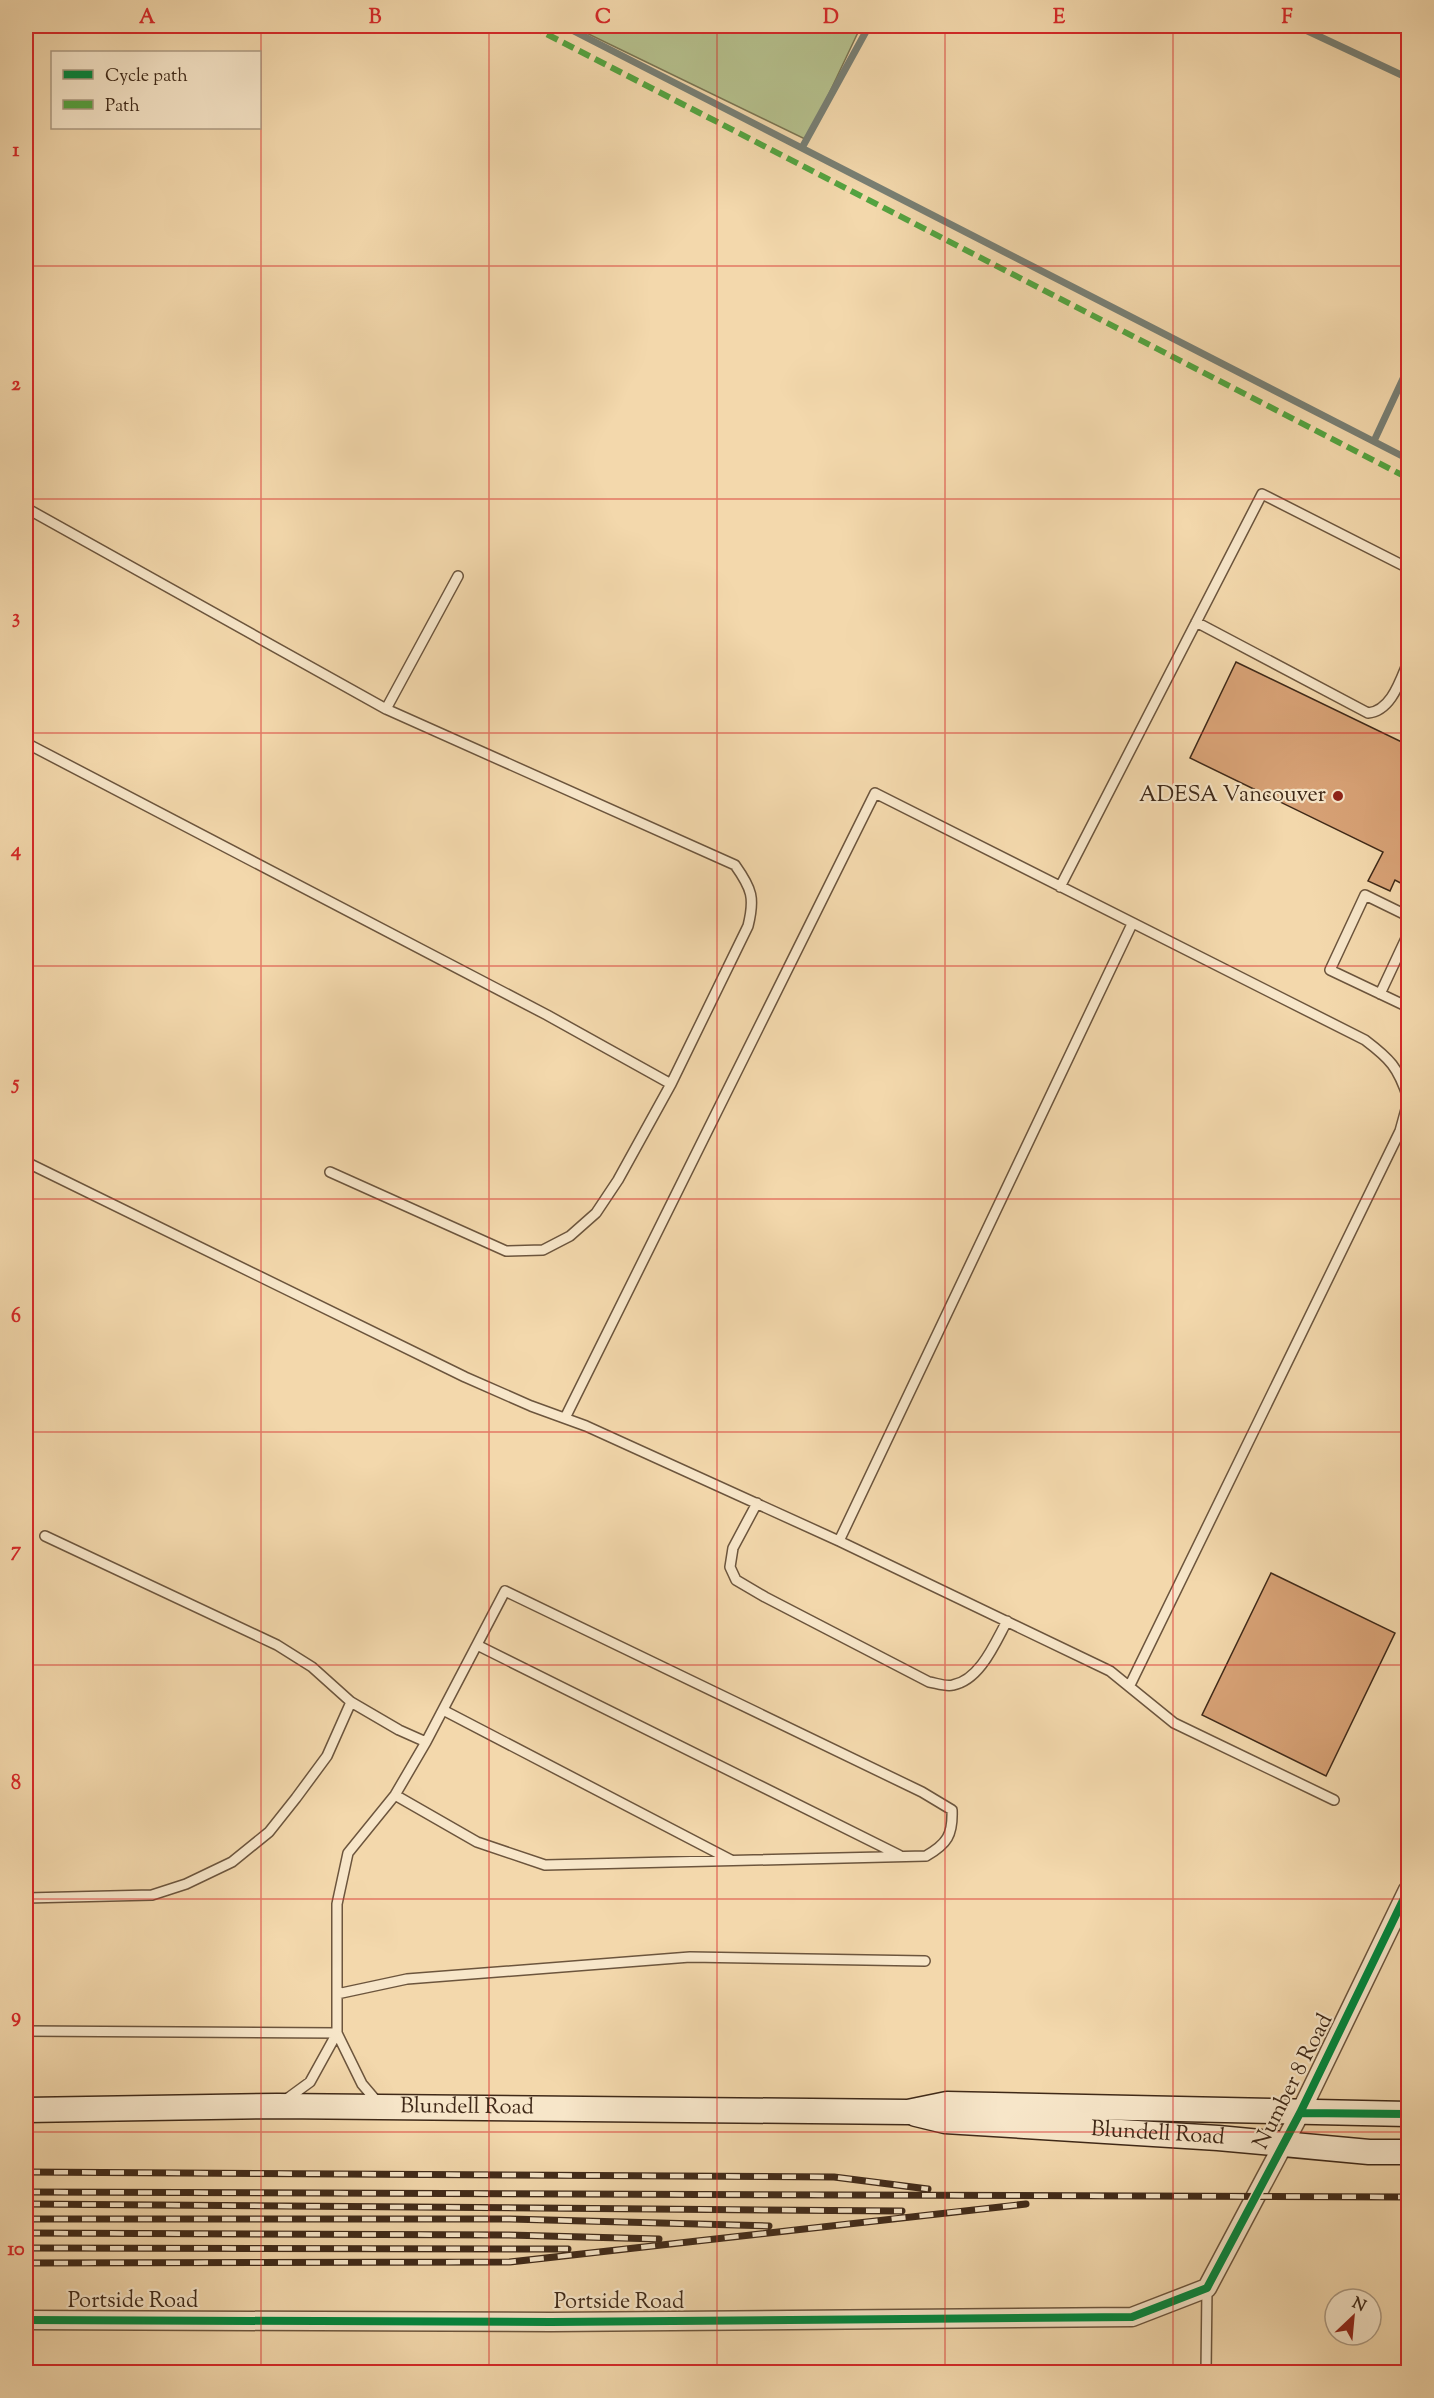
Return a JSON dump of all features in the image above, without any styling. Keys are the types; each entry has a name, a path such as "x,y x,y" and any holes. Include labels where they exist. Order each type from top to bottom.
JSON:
{"main road":[{"name":"Blundell Road","path":"26,2110 277,2106 908,2112 946,2104 1408,2114"},
{"name":"Blundell Road","path":"908,2112 945,2121 1218,2138 1369,2152 1408,2152"}],"street":[{"name":"Number 8 Road","path":"1207,2288 1300,2113 1408,1890"},
{"name":"Portside Road","path":"26,2320 551,2322 1132,2317 1207,2288"}],"lane":[{"path":"1060,887 1262,494 1408,568"},
{"path":"26,508 386,710 735,865 747,881 754,904 748,926 671,1084 618,1180 596,1213 570,1236 543,1250 506,1251 330,1172"},
{"path":"386,710 458,576"},
{"path":"1196,622 1368,713 1378,712 1384,707 1392,696 1408,662"},
{"path":"26,743 547,1016 671,1084"},
{"path":"565,1418 875,793 1365,1040 1385,1055 1400,1073 1408,1100 1400,1131 1130,1685"},
{"path":"1408,916 1365,895 1330,970 1408,1008"},
{"path":"839,1541 1132,924"},
{"path":"1380,994 1408,934"},
{"path":"26,1162 465,1377 531,1406 586,1426 757,1503 1110,1671 1174,1723 1334,1800"},
{"path":"757,1503 733,1548 730,1567 736,1580 929,1682 952,1686 968,1678 985,1659 1007,1622"},
{"path":"45,1536 277,1645 312,1667 351,1702 399,1730 426,1742"},
{"path":"382,2108 362,2084 337,2033 337,1904 348,1853 395,1795 426,1742 505,1591 922,1792 952,1810 953,1826 943,1846 926,1856 545,1865 477,1842 395,1795"},
{"path":"477,1645 901,1856"},
{"path":"26,1898 152,1895 186,1884 232,1862 269,1832 296,1798 327,1756 351,1702"},
{"path":"443,1710 732,1860"},
{"path":"337,1994 407,1979 690,1957 925,1962"},
{"path":"26,2031 337,2033"},
{"path":"277,2106 310,2082 337,2033"},
{"path":"1206,2373 1207,2288"}],"green space":[{"path":"572,26 861,26 807,140"}],"building":[{"name":"ADESA Vancouver","path":"1236,662 1408,745 1408,887 1395,880 1390,891 1368,881 1383,852 1190,758"},
{"path":"1271,1573 1395,1633 1326,1776 1202,1715"}],"waterway":[{"path":"564,26 1408,459"},
{"path":"803,146 869,26"},
{"path":"1297,26 1408,78"},
{"path":"1374,441 1408,368"}],"railway":[{"path":"26,2172 834,2177 928,2189"},
{"path":"26,2192 1408,2197"},
{"path":"26,2204 902,2211"},
{"path":"26,2263 510,2262 1026,2204"},
{"path":"26,2219 510,2219 769,2226"},
{"path":"26,2233 509,2235 659,2239"},
{"path":"26,2248 568,2249"}],"marked path":[{"path":"531,26 1408,478"}],"cycle path":[{"path":"26,2320 551,2322 1132,2317 1207,2288 1300,2113 1408,1890"},
{"path":"1300,2113 1408,2114"}],"place":[{"name":"ADESA Vancouver","path":"1338,796"}]}
